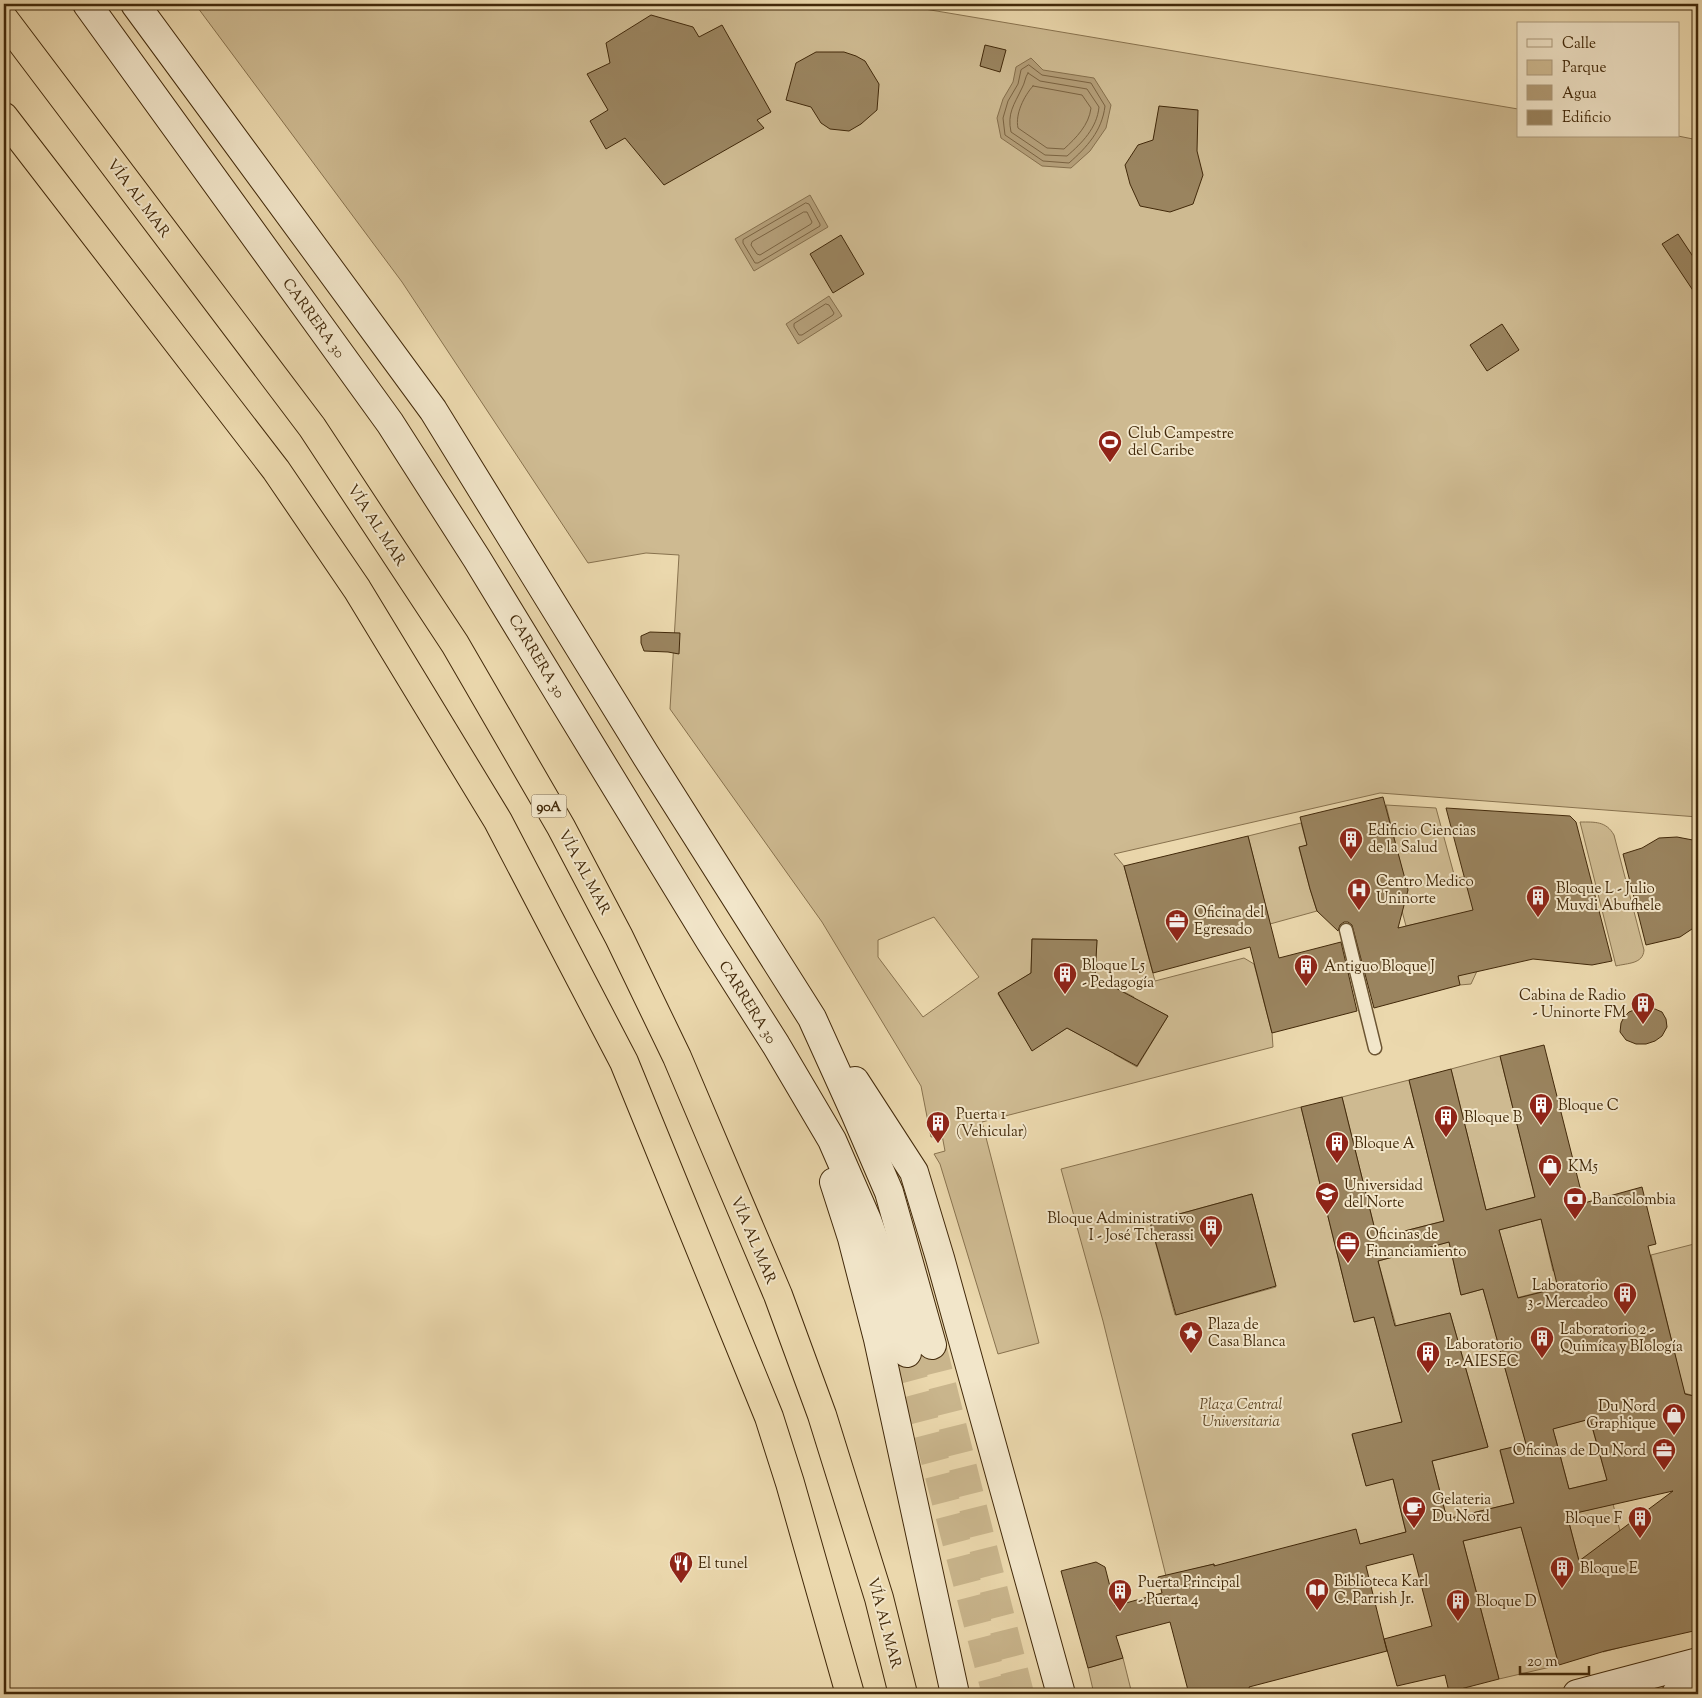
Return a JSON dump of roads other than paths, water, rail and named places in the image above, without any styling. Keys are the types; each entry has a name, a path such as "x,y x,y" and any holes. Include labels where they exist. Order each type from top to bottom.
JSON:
{"highway":[{"name":"VÍA AL MAR","path":"4,19 312,427 455,644 561,827 619,937 677,1057 778,1295 827,1433 879,1598 904,1694"},
{"path":"4,116 276,470 357,589 498,820 624,1062 769,1417 801,1521 850,1694"}],"main road":[{"name":"CARRERA 30","path":"87,4 390,423 478,559 832,1140 867,1220 884,1267 919,1349 889,1192 812,1018 645,754 433,410 135,4"},
{"path":"812,1018 914,1172 940,1258 1061,1694"},
{"path":"776,1046 829,1165 852,1238 878,1339 955,1694"},
{"path":"1577,1694 1698,1662"},
{"path":"1676,1694 1698,1688"}],"lane":[{"path":"1346,930 1375,1048"}],"water":[{"path":"1031,58 1043,70 1094,78 1111,105 1106,128 1090,151 1071,168 1042,166 1001,138 997,118 1003,99 1013,82 1016,67"},
{"path":"810,195 828,227 754,271 735,239"},
{"path":"829,296 842,316 798,344 786,324"}],"tunnel":[{"path":"932,1345 1020,1694"},
{"path":"907,1353 996,1694"}],"place":[{"name":"Club Campestre del Caribe","path":"1110,463"},
{"name":"Edificio Ciencias de la Salud","path":"1351,860"},
{"name":"Centro Medico Uninorte","path":"1359,911"},
{"name":"Bloque L - Julio Muvdi Abufhele","path":"1538,918"},
{"name":"Oficina del Egresado","path":"1177,942"},
{"name":"Antiguo Bloque J","path":"1306,987"},
{"name":"Bloque L5 - Pedagogía","path":"1065,995"},
{"name":"Cabina de Radio - Uninorte FM","path":"1643,1025"},
{"name":"Bloque C","path":"1541,1126"},
{"name":"Bloque B","path":"1446,1138"},
{"name":"Puerta 1 (Vehicular)","path":"938,1144"},
{"name":"Bloque A","path":"1337,1164"},
{"name":"KM5","path":"1550,1187"},
{"name":"Universidad del Norte","path":"1327,1215"},
{"name":"Bancolombia","path":"1575,1220"},
{"name":"Bloque Administrativo I - José Tcherassi","path":"1211,1248"},
{"name":"Oficinas de Financiamiento","path":"1348,1264"},
{"name":"Laboratorio 3 - Mercadeo","path":"1625,1315"},
{"name":"Plaza de Casa Blanca","path":"1191,1354"},
{"name":"Laboratorio 2 - Quimíca y BIología","path":"1542,1359"},
{"name":"Laboratorio 1 - AIESEC","path":"1428,1374"},
{"name":"Du Nord Graphique","path":"1674,1436"},
{"name":"Oficinas de Du Nord","path":"1664,1471"},
{"name":"Gelateria Du Nord","path":"1414,1529"},
{"name":"Bloque F","path":"1640,1539"},
{"name":"El tunel","path":"681,1584"},
{"name":"Bloque E","path":"1562,1589"},
{"name":"Biblioteca Karl C. Parrish Jr.","path":"1317,1611"},
{"name":"Puerta Principal - Puerta 4","path":"1120,1612"},
{"name":"Bloque D","path":"1458,1622"}],"park label":[{"name":"Plaza Central Universitaria","path":"1241,1412"}]}
